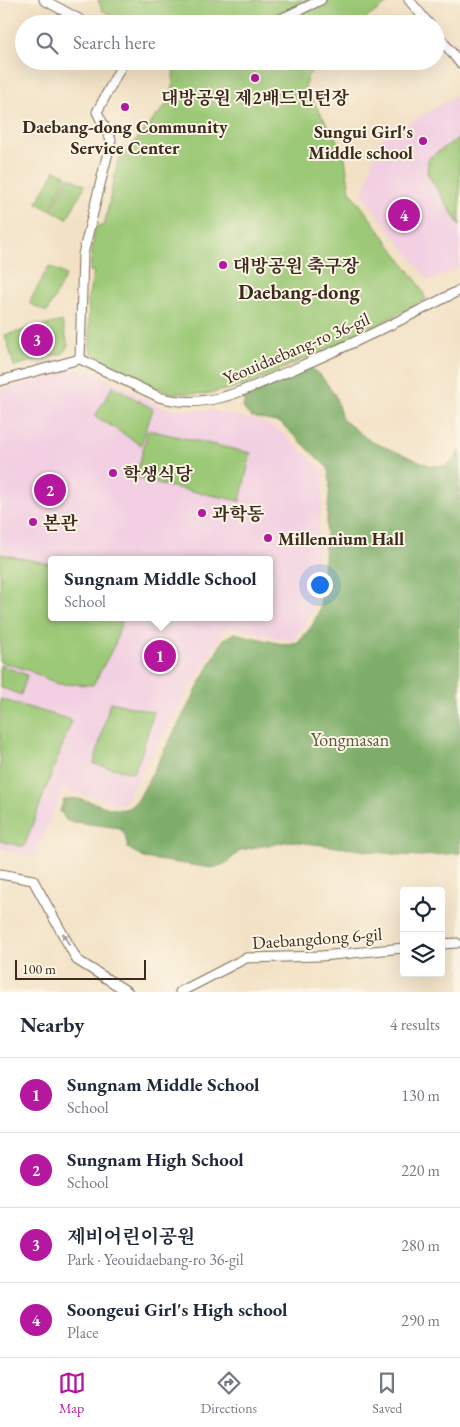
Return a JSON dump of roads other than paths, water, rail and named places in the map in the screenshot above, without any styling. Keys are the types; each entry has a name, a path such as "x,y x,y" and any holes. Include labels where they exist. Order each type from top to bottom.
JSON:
{"street":[{"path":"44,0 72,15"},
{"path":"289,15 321,0"},
{"path":"409,0 422,15"},
{"path":"445,44 460,63"},
{"path":"0,381 80,359 83,254 111,140 97,112 119,70"},
{"name":"Yeouidaebang-ro 36-gil","path":"80,359 158,397 172,401 198,402 220,398 246,389 304,364 460,290"},
{"path":"0,874 33,880 77,960 128,992"},
{"path":"445,944 457,943"},
{"name":"Daebangdong 6-gil","path":"180,992 246,958 321,956 400,948"}],"place":[{"name":"대방공원 제2배드민턴장","path":"255,78"},
{"name":"Daebang-dong Community Service Center","path":"125,107"},
{"name":"Sungui Girl's Middle school","path":"423,141"},
{"name":"Soongeui Girl's High school","path":"404,215"},
{"name":"대방공원 축구장","path":"223,265"},
{"name":"제비어린이공원","path":"37,340"},
{"name":"학생식당","path":"113,473"},
{"name":"Sungnam High School","path":"50,490"},
{"name":"과학동","path":"202,513"},
{"name":"본관","path":"33,522"},
{"name":"Millennium Hall","path":"268,538"},
{"name":"Sungnam Middle School","path":"160,656"}],"district":[{"name":"Daebang-dong","path":"299,292"}],"park label":[{"name":"Yongmasan","path":"350,739"}]}
